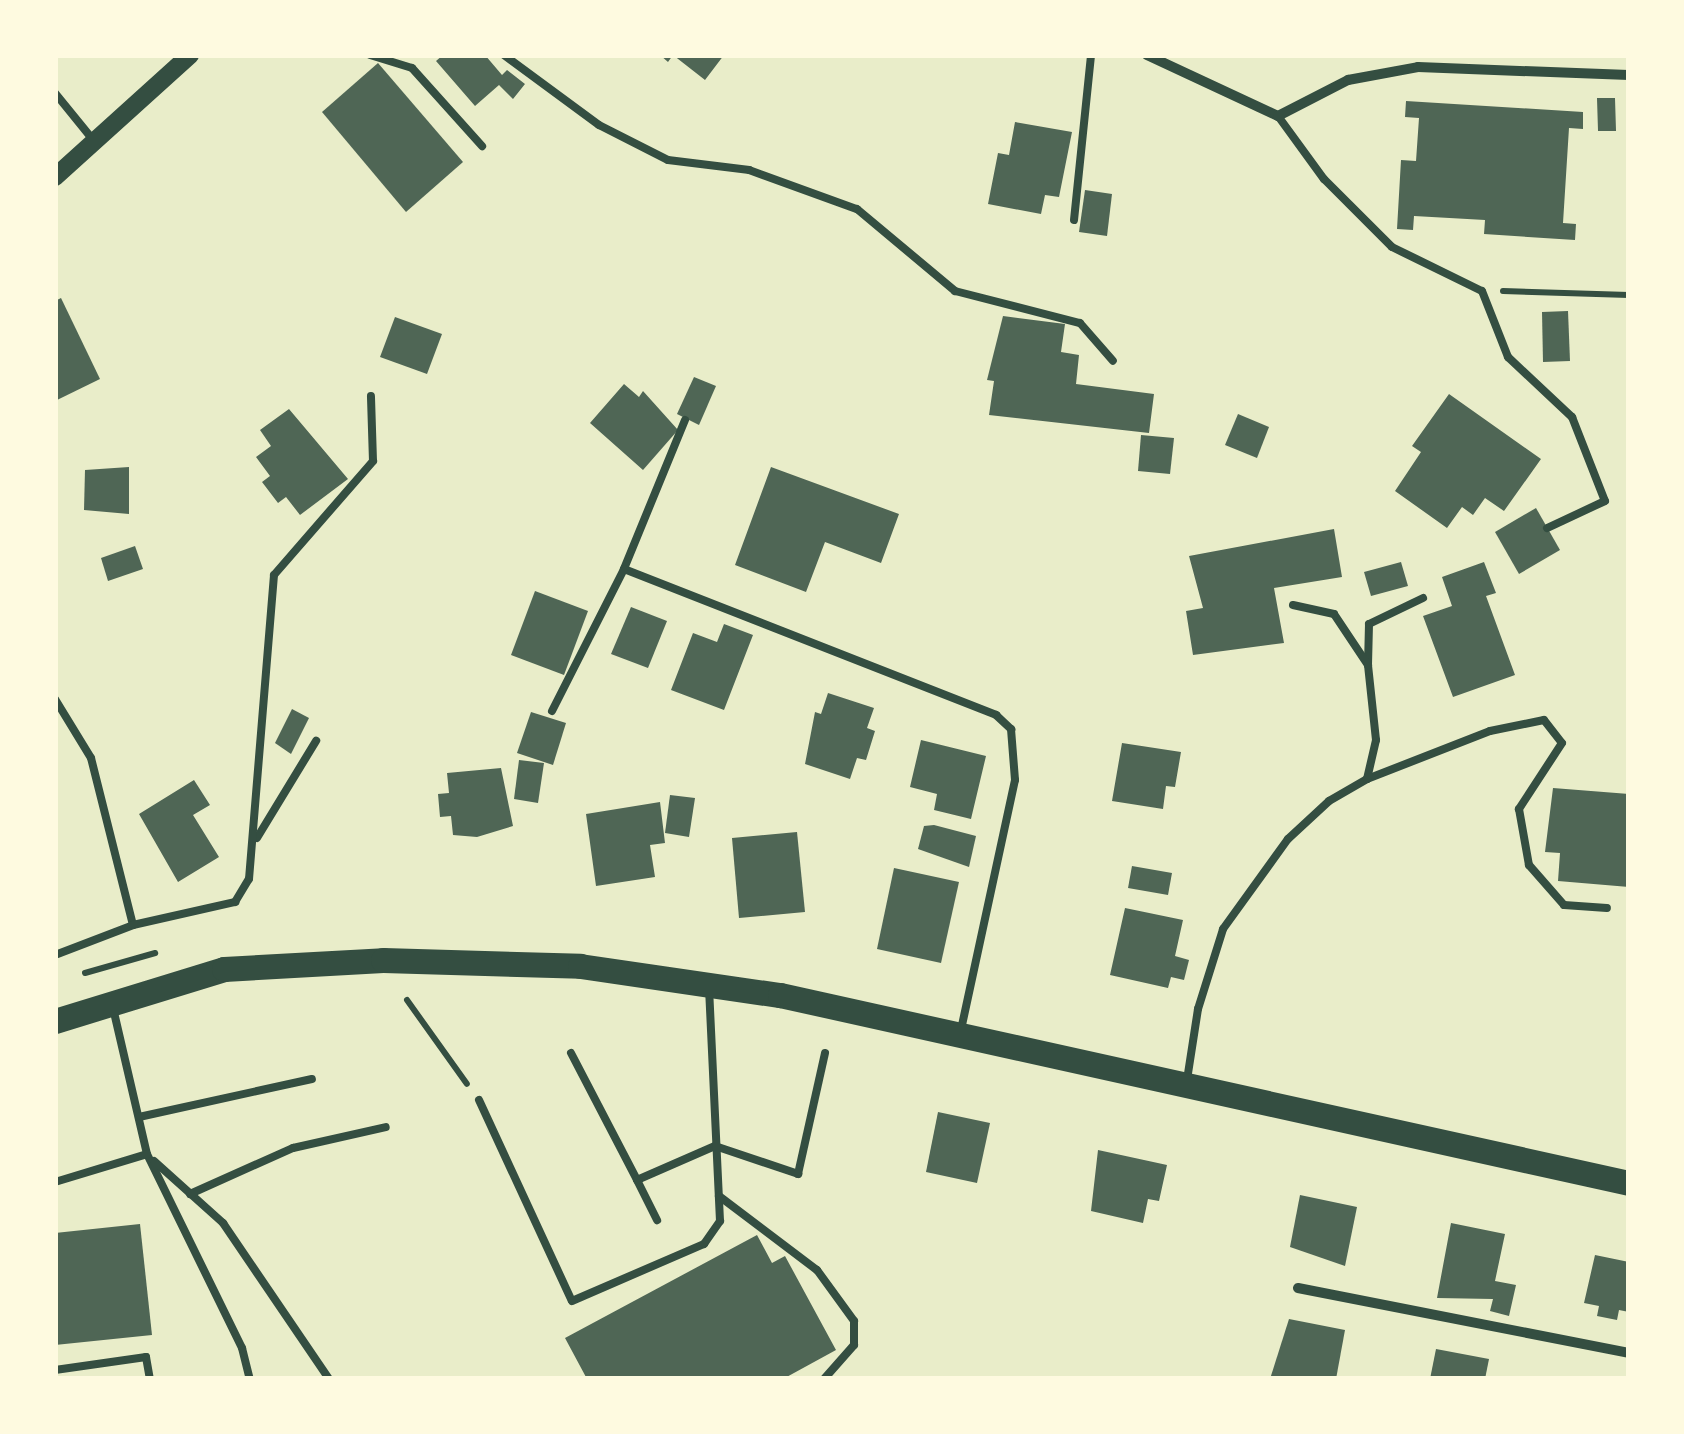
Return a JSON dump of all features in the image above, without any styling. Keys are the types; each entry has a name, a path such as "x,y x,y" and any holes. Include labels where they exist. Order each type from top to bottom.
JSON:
{"main road":[{"path":"55,1021 110,999 224,969 382,960 580,966 710,984 960,1034 1629,1183"}],"street":[{"path":"55,176 190,55"},
{"path":"1146,55 1278,116 1348,80 1418,67 1629,75"},
{"path":"1298,1288 1629,1352"}],"lane":[{"path":"370,55 412,68 482,146"},
{"path":"504,55 599,125 668,160 749,170 856,209 955,290 1080,322 1113,362"},
{"path":"1074,220 1091,55"},
{"path":"55,93 94,141"},
{"path":"1278,116 1324,179 1392,246 1482,291 1508,358 1572,416 1605,501 1548,528"},
{"path":"55,955 132,925 235,902 249,879 274,575 374,462 371,396"},
{"path":"552,711 624,569 685,420"},
{"path":"624,569 996,714 1010,729 1015,780 960,1034"},
{"path":"1366,779 1376,740 1368,666 1369,624 1422,598"},
{"path":"1293,604 1334,614 1368,666"},
{"path":"55,699 90,758 132,925"},
{"path":"1186,1084 1198,1009 1224,929 1288,839 1328,801 1366,779 1490,731 1544,720 1562,742 1519,809 1529,865 1564,905 1608,908"},
{"path":"254,842 316,741"},
{"path":"478,1100 572,1300 704,1244 720,1221 710,984"},
{"path":"110,999 147,1154 234,1331 250,1379"},
{"path":"571,1053 657,1220"},
{"path":"637,1180 715,1146 798,1174 825,1053"},
{"path":"139,1117 312,1079"},
{"path":"190,1194 294,1148 386,1128"},
{"path":"55,1182 147,1154"},
{"path":"147,1154 222,1224 329,1379"},
{"path":"719,1196 817,1270 854,1321 854,1345 824,1379"},
{"path":"55,1370 146,1358 150,1379"}],"path":[{"path":"1482,291 1629,294"},
{"path":"407,1000 478,1100"}],"building":[{"path":"443,55 485,55 502,75 507,70 525,84 513,99 499,85 475,106 436,61"},
{"path":"673,55 724,55 705,80"},
{"path":"378,63 463,162 406,212 322,112"},
{"path":"1597,98 1615,98 1616,131 1598,131"},
{"path":"1406,101 1583,112 1583,129 1569,128 1563,223 1576,224 1575,240 1484,234 1485,220 1414,216 1413,230 1397,229 1401,160 1416,161 1419,118 1405,117"},
{"path":"1015,122 1072,132 1059,197 1045,195 1041,214 988,204 998,153 1009,155"},
{"path":"1085,190 1112,194 1107,236 1079,232"},
{"path":"61,298 100,379 55,401 55,301"},
{"path":"1568,311 1570,361 1543,362 1542,312"},
{"path":"1003,316 1065,324 1061,352 1079,355 1076,384 1154,394 1149,433 989,415 994,381 987,380"},
{"path":"395,317 442,334 427,374 380,357"},
{"path":"694,377 716,386 699,425 677,414"},
{"path":"624,384 639,397 643,391 678,430 643,470 590,423"},
{"path":"1449,394 1541,459 1504,511 1485,498 1473,515 1462,507 1447,528 1395,491 1421,452 1412,446"},
{"path":"289,409 348,479 300,515 286,497 278,503 262,482 270,476 256,457 271,446 260,430"},
{"path":"1238,414 1269,427 1257,458 1225,445"},
{"path":"1141,435 1174,438 1170,474 1138,471"},
{"path":"129,467 129,514 84,510 85,470"},
{"path":"771,467 899,514 881,563 825,542 806,592 735,565"},
{"path":"1536,508 1560,550 1519,574 1495,532"},
{"path":"1334,529 1342,577 1274,588 1284,643 1193,655 1186,611 1203,608 1189,556"},
{"path":"135,546 143,569 108,581 101,558"},
{"path":"1401,562 1408,586 1371,596 1364,572"},
{"path":"1484,562 1496,593 1486,596 1515,675 1453,697 1423,616 1452,606 1442,577"},
{"path":"535,591 588,611 564,675 511,655"},
{"path":"631,607 667,621 648,668 611,654"},
{"path":"724,624 753,635 724,710 671,690 693,633 717,642"},
{"path":"828,693 874,708 867,728 875,731 866,760 857,758 850,779 805,764 815,712 821,714"},
{"path":"292,709 309,718 291,754 275,743"},
{"path":"531,712 566,723 553,765 517,753"},
{"path":"921,740 986,756 971,819 934,810 937,794 910,787"},
{"path":"1122,743 1181,752 1175,787 1166,786 1163,809 1112,801"},
{"path":"519,760 544,763 538,803 514,799"},
{"path":"501,768 513,826 477,837 453,835 451,816 440,817 438,794 449,793 447,773"},
{"path":"194,780 210,805 193,815 219,857 178,882 139,814"},
{"path":"1553,788 1629,794 1629,887 1558,881 1560,853 1545,852"},
{"path":"670,795 695,798 689,837 665,833"},
{"path":"660,802 665,843 650,845 655,877 596,886 586,814"},
{"path":"924,826 976,836 969,867 918,849"},
{"path":"797,832 805,912 739,918 732,838"},
{"path":"1132,866 1172,873 1168,895 1128,888"},
{"path":"894,868 959,882 941,963 877,949"},
{"path":"1125,908 1183,920 1175,956 1189,960 1184,980 1171,977 1168,988 1110,975"},
{"path":"938,1112 990,1123 977,1183 926,1172"},
{"path":"1098,1150 1167,1165 1159,1201 1148,1199 1143,1223 1091,1211"},
{"path":"1300,1195 1357,1207 1345,1266 1290,1247"},
{"path":"1451,1223 1505,1234 1495,1281 1516,1285 1509,1316 1490,1311 1493,1299 1437,1298"},
{"path":"140,1224 152,1335 55,1345 55,1233"},
{"path":"757,1235 772,1263 785,1256 836,1350 783,1379 587,1379 565,1338"},
{"path":"1595,1255 1629,1262 1629,1312 1619,1310 1617,1320 1597,1316 1599,1306 1584,1303"},
{"path":"1289,1319 1345,1330 1336,1379 1270,1379"},
{"path":"1436,1349 1489,1359 1485,1379 1430,1379"}]}
